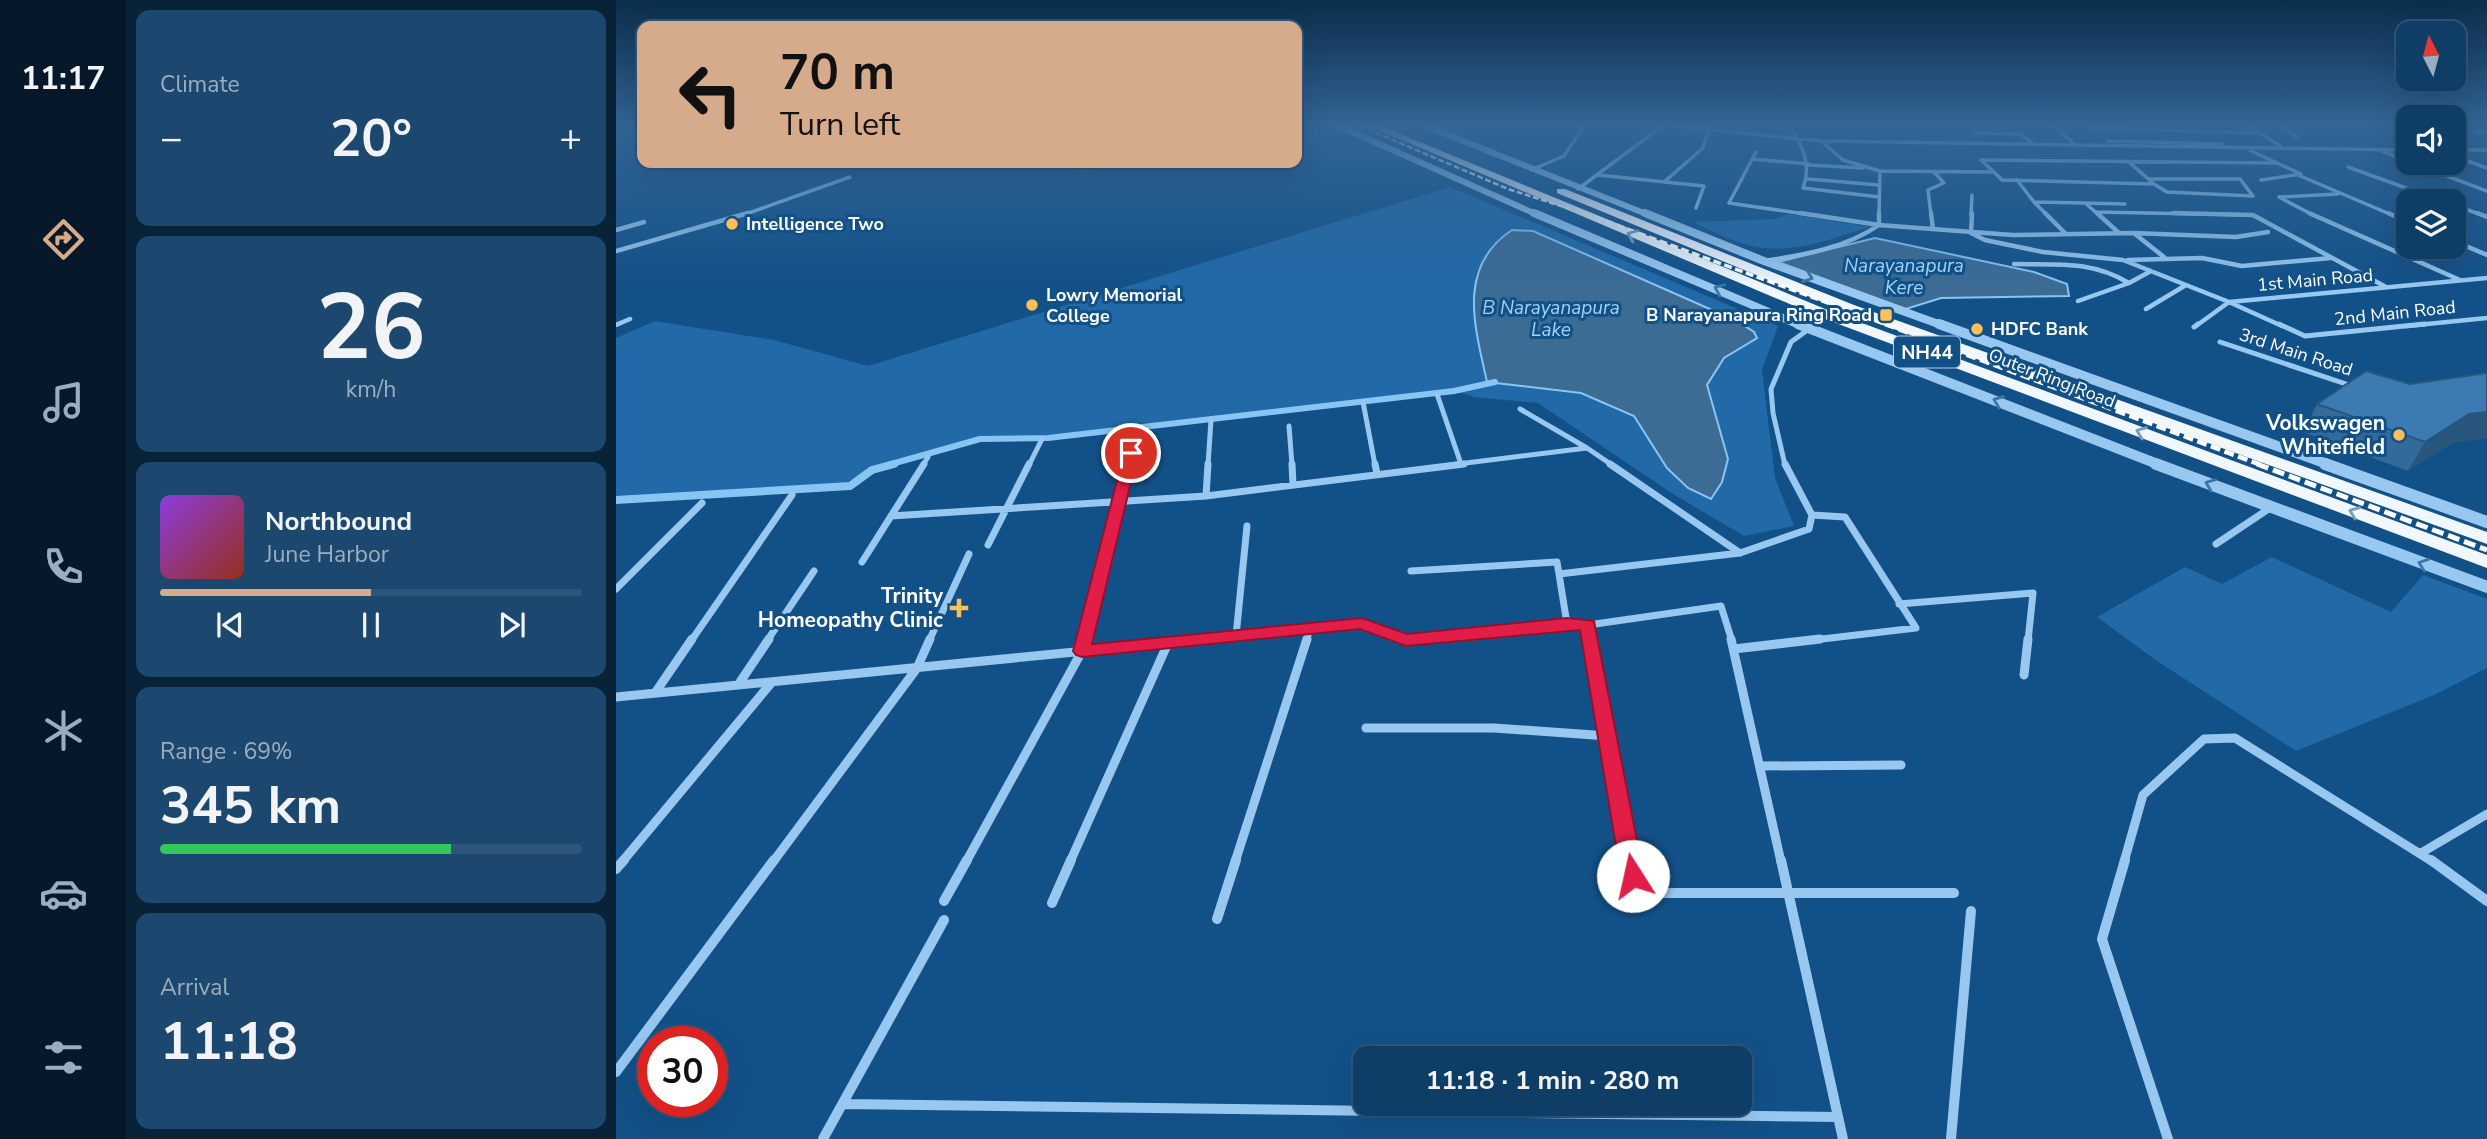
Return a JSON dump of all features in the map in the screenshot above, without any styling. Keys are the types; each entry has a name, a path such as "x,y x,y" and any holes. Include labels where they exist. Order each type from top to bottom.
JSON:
{"highway":[{"name":"Outer Ring Road","path":"1501,179 1830,316 2487,562"},
{"name":"Outer Ring Road","path":"1539,179 1850,308 2487,538"}],"street":[{"path":"616,251 660,237 724,222 844,179"},
{"path":"1458,179 1809,329 2270,508 2487,587"},
{"path":"1554,179 1764,261 2487,522"},
{"path":"1578,189 1593,179"},
{"path":"1633,179 1704,186 1696,208"},
{"path":"1664,182 1667,179"},
{"path":"1740,179 1728,201 1730,203 1879,225 1971,233 2134,233 2236,237 2268,232"},
{"path":"1808,179 1802,188 1879,197"},
{"path":"1810,179 1879,184"},
{"path":"1764,261 1825,248 1872,232 1879,225 1879,179"},
{"path":"1933,229 1928,190 1944,183 1941,179"},
{"path":"2001,179 2233,179"},
{"path":"2152,181 2167,192 2253,196 2240,179"},
{"path":"2261,180 2267,179"},
{"path":"2307,179 2396,217"},
{"path":"2382,179 2409,189"},
{"path":"2456,179 2487,191"},
{"path":"2017,180 2034,202 2066,234"},
{"path":"2338,194 2279,197 2290,205 2460,280"},
{"path":"1971,233 1972,195"},
{"path":"2034,202 2125,204"},
{"path":"2085,203 2119,233"},
{"path":"2466,210 2487,218"},
{"path":"2095,212 2253,215 2387,287"},
{"path":"616,230 644,222"},
{"path":"1971,233 1985,240 2043,252 2123,260 2202,258 2242,266 2332,258"},
{"path":"2134,233 2165,257"},
{"path":"2466,246 2487,255"},
{"name":"1st Main Road","path":"2123,260 2229,302 2487,278"},
{"path":"2014,264 2077,265 2107,270 2129,283"},
{"path":"2078,301 2129,283 2151,271"},
{"path":"2146,309 2186,285"},
{"path":"2194,327 2229,302"},
{"name":"2nd Main Road","path":"2229,302 2305,336 2487,318"},
{"path":"616,325 630,319"},
{"path":"1559,574 1740,553 1809,529 1812,515 1785,465 1773,413 1771,389 1791,342 1809,329"},
{"name":"3rd Main Road","path":"2220,342 2357,387"},
{"path":"1437,394 1461,464"},
{"path":"1363,402 1377,474"},
{"path":"1520,409 1587,448 1740,553"},
{"path":"1206,496 1211,420"},
{"path":"1289,426 1293,485"},
{"path":"944,901 1082,651 1137,428"},
{"path":"988,545 1042,439"},
{"path":"891,516 1206,496 1587,448"},
{"path":"862,562 928,457"},
{"path":"654,693 792,495"},
{"path":"616,589 702,503"},
{"path":"2216,544 2270,508"},
{"path":"1734,649 1916,628 1845,517 1812,515"},
{"path":"1236,636 1247,526"},
{"path":"616,1072 917,667 969,554"},
{"path":"1411,570 1557,562 1567,624"},
{"path":"738,685 814,571"},
{"path":"1899,604 2033,593 2024,675"},
{"path":"616,697 1362,624 1406,640 1567,624 1588,625 1721,606 1734,649 1761,766 1843,1139"},
{"path":"1588,625 1633,876 1640,888 1655,893 1954,893"},
{"path":"1217,919 1310,629"},
{"path":"1052,903 1168,643"},
{"path":"616,869 772,682"},
{"path":"1366,728 1494,728 1608,736"},
{"path":"2168,1139 2102,939 2143,795 2204,739 2235,738 2421,853 2487,901"},
{"path":"1761,766 1900,765"},
{"path":"2421,853 2487,814"},
{"path":"1951,1139 1971,911"},
{"path":"823,1139 944,920"},
{"path":"844,1104 1838,1117"}],"shaded area":[{"path":"1450,187 1778,326 1762,370 1775,478 1794,526 1744,536 1673,494 1538,403 1474,397 1453,390 1034,437 980,437 870,468 843,485 616,499 616,338 655,321 774,340 868,366","holes":["1533,231 1737,321 1724,358 1707,385 1728,459 1667,468 1634,416 1581,393 1487,382 1474,311 1476,272 1500,238"]},
{"path":"1789,214 1869,227 1821,242 1781,248 1741,243 1694,222 1775,219"},
{"path":"2272,557 2391,612 2423,575 2487,599 2487,668 2434,695 2296,751 2157,661 2097,617 2185,567 2222,584"}],"water":[{"name":"B Narayanapura Lake","path":"1512,230 1533,231 1737,321 1754,332 1757,338 1724,358 1707,385 1728,459 1722,482 1711,499 1688,488 1667,468 1634,416 1581,393 1487,382 1475,319 1476,280 1494,245"},
{"name":"Narayanapura Kere","path":"1875,238 2034,272 2067,284 2069,296 1941,298 1906,309 1778,262"}],"building":[{"path":"2366,371 2410,384 2487,373 2487,412 2469,414 2425,442 2317,404"}],"waterway":[{"path":"888,465 980,439 1048,438 1454,391 1495,382"},
{"path":"616,500 850,486 872,470 894,464"}],"railway":[{"path":"1485,179 1589,215"},
{"path":"1584,213 1890,326"},
{"path":"1885,324 2261,465"},
{"path":"2257,464 2487,550"}],"place":[{"name":"Intelligence Two","path":"732,224"},
{"name":"Lowry Memorial College","path":"1032,305"},
{"name":"B Narayanapura Ring Road","path":"1886,315"},
{"name":"HDFC Bank","path":"1977,329"},
{"name":"Volkswagen Whitefield","path":"2399,435"},
{"name":"Trinity Homeopathy Clinic","path":"959,608"}],"route":[{"path":"1131,453 1082,651 1362,624 1406,640 1567,624 1588,625 1633,876"}]}
